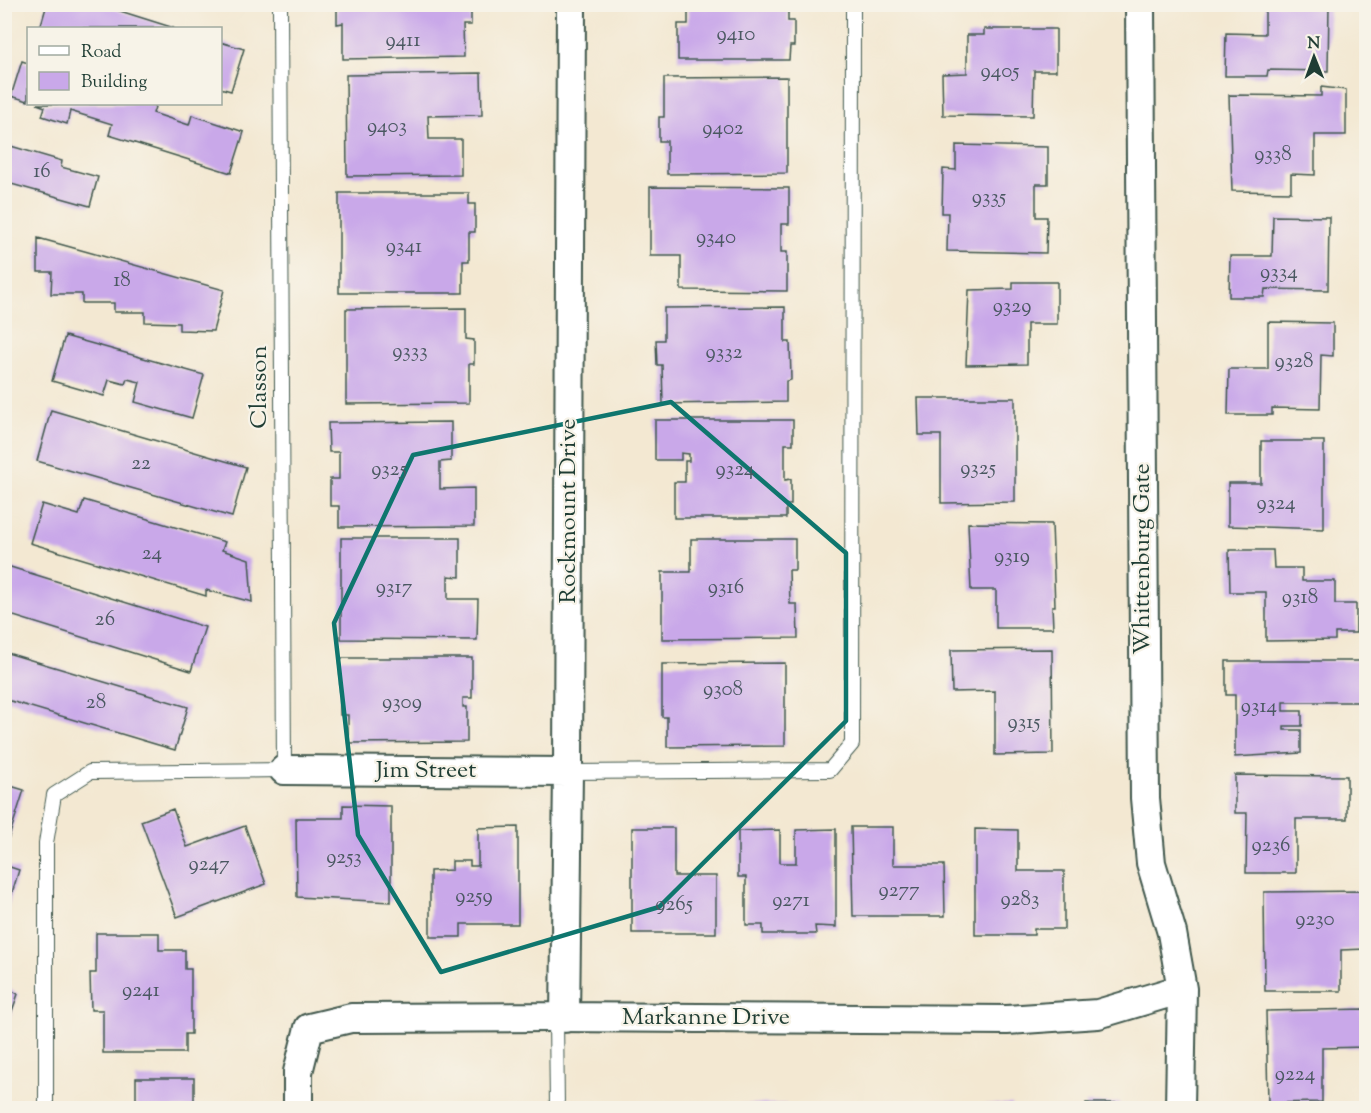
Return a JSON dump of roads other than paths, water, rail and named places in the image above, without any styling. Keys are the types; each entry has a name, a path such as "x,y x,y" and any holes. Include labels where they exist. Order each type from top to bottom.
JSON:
{"street":[{"name":"Rockmount Drive","path":"560,1017 568,772 571,4"},
{"name":"Whittenburg Gate","path":"1140,4 1145,798 1151,863 1172,933 1182,989 1180,1108"},
{"name":"Jim Street","path":"284,770 568,772"},
{"name":"Markanne Drive","path":"298,1108 298,1072 309,1028 351,1018 1007,1020 1098,1014 1182,989"}],"lane":[{"name":"Classon","path":"280,4 284,770"},
{"path":"568,772 830,770 852,744 854,4"},
{"path":"46,1108 46,843 54,795 90,772 284,770"},
{"path":"557,1108 560,1017"}]}
